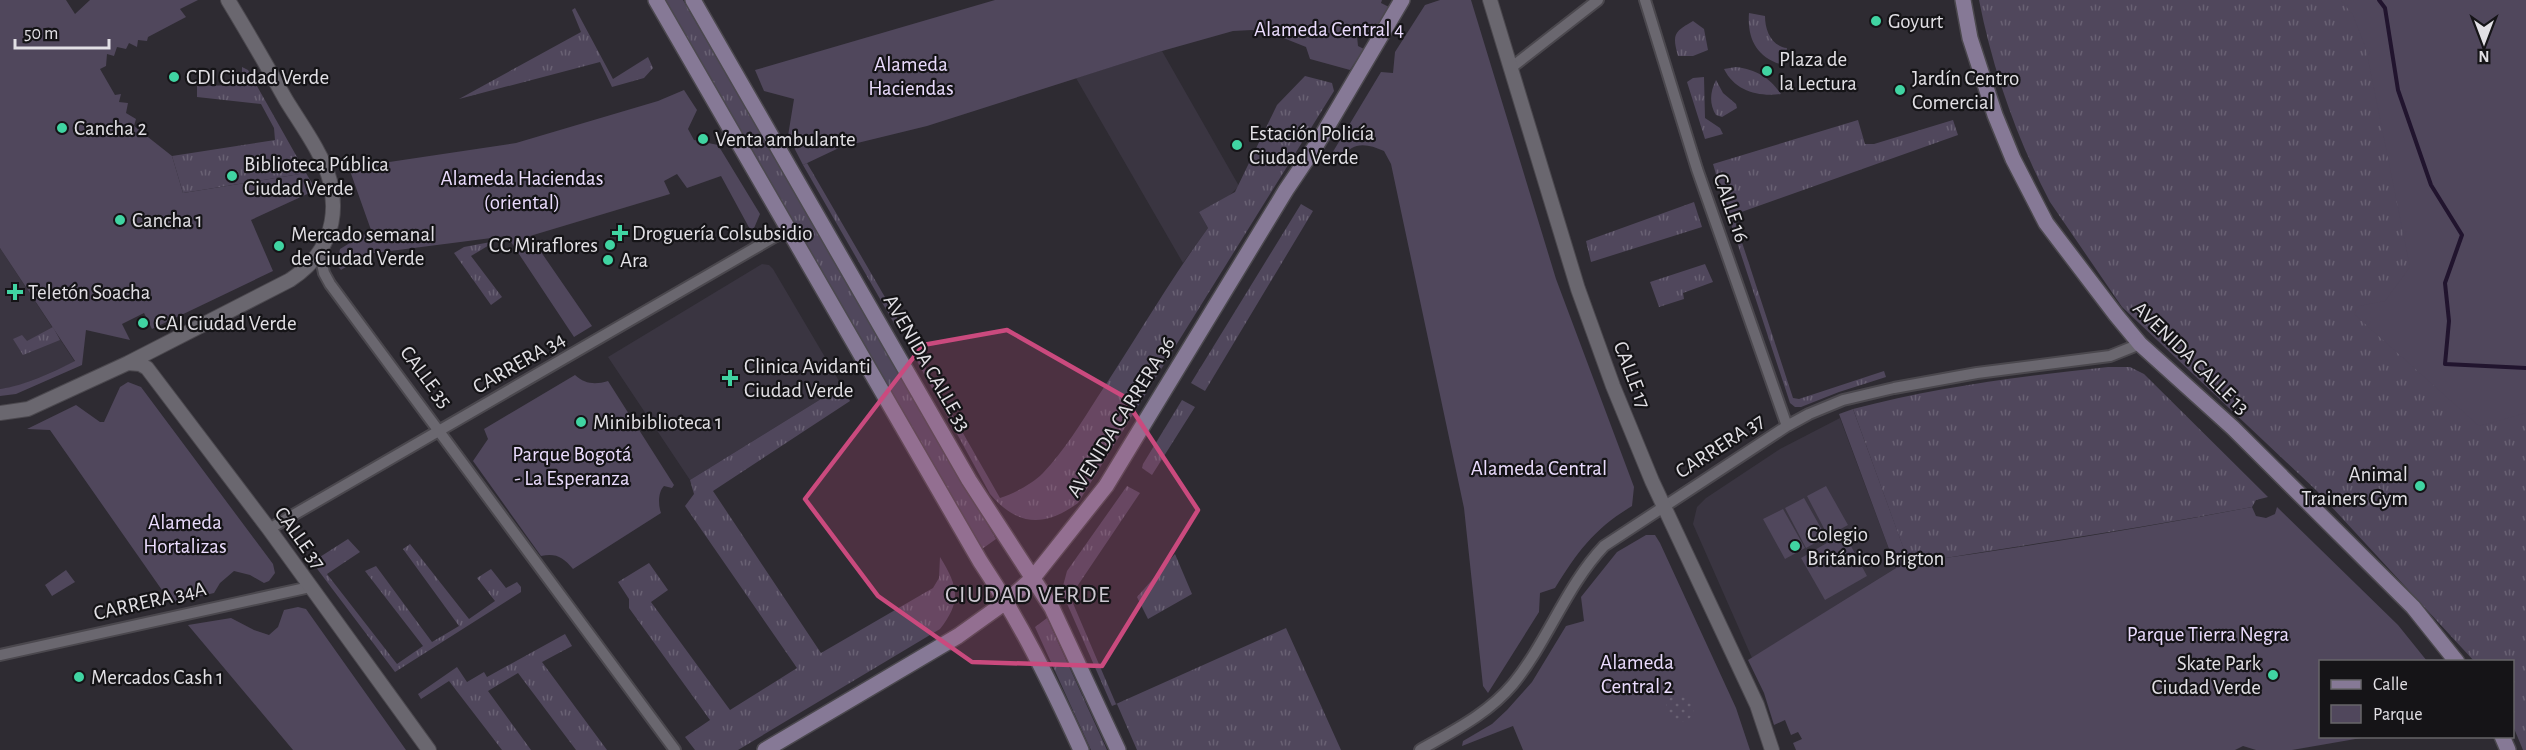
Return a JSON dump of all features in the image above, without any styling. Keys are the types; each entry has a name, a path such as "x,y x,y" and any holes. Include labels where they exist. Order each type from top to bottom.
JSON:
{"main road":[{"path":"656,0 980,561 1007,601 1044,670 1081,750"},
{"name":"AVENIDA CALLE 33","path":"693,0 969,480 1052,608 1118,750"},
{"name":"AVENIDA CARRERA 36","path":"765,750 958,636 1007,601 1032,579 1106,486 1286,190 1317,144 1402,0"},
{"name":"AVENIDA CALLE 13","path":"1963,0 1971,38 1995,115 2036,203 2053,232 2140,344 2233,428 2412,607 2455,660"}],"street":[{"path":"0,413 28,409 128,363 290,280 309,267 320,254 329,232 332,215 329,179 311,141 228,0"},
{"name":"CALLE 17","path":"1491,0 1578,289 1616,395 1664,507 1758,705 1772,750"},
{"path":"1512,67 1598,0"},
{"name":"CALLE 16","path":"1646,0 1697,169 1787,426"},
{"name":"CARRERA 34","path":"269,529 788,229"},
{"name":"CALLE 35","path":"320,254 324,273 330,284 675,750"},
{"name":"CARRERA 37","path":"1420,750 1466,724 1497,700 1521,672 1592,558 1617,535 1787,426 1827,406 1875,392 2019,366 2110,356 2140,344"},
{"name":"CALLE 37","path":"128,363 140,364 147,368 269,529 429,750"},
{"name":"CARRERA 34A","path":"0,655 310,587"}],"highlighted area":[{"path":"1007,330 1123,396 1198,510 1102,666 972,662 878,596 805,499 923,345"}],"shaded area":[{"path":"1162,51 1239,186 1227,198 1199,212 1208,228 1183,263 1076,78"},
{"name":"Teletón Soacha","path":"0,248 75,362 15,387 0,389"},
{"name":"Clinica Avidanti Ciudad Verde","path":"762,264 769,265 773,269 842,386 690,480 608,357"},
{"name":"Colegio Británico Brigton","path":"1840,418 1896,568 1752,658 1693,524 1697,507 1706,498 1780,449"}],"green space":[{"path":"0,0 66,0 75,14 90,0 198,0 180,9 186,17 148,37 147,41 138,40 137,47 129,43 126,49 117,47 114,56 107,54 106,66 100,69 115,95 121,94 119,102 128,103 126,113 136,119 134,126 172,156 183,193 306,173 316,190 251,220 273,271 152,329 144,313 122,324 130,340 86,330 82,365 16,394 0,396 0,389 29,382 75,361 0,248"},
{"path":"665,0 683,0 996,539 982,549"},
{"name":"Alameda Haciendas","path":"995,0 1382,0 1381,3 1389,7 1372,35 1365,31 1357,36 1358,46 1364,49 1350,70 1310,59 1306,47 1276,35 1252,30 1233,31 1162,51 927,126 841,147 803,165 788,136 794,99 764,91 755,70"},
{"name":"Alameda Central","path":"1440,0 1471,0 1556,279 1634,487 1632,506 1597,532 1571,563 1555,588 1540,593 1539,612 1488,693 1483,686 1464,508 1391,164 1384,151 1365,145 1350,149 1341,160 1331,155 1381,72 1393,73 1395,52 1425,5"},
{"path":"1979,0 2526,0 2526,750 2523,750 2514,728 2514,660 2473,660 2317,491 2122,307 2050,202 2038,178 2007,104"},
{"path":"2341,0 2526,0 2526,413 2479,426 2354,314 2359,306 2385,301 2410,267 2366,49 2353,15"},
{"path":"575,8 613,79 648,57 653,68 644,78 612,87 600,62 459,99 581,32 572,10"},
{"path":"1749,13 1765,16 1766,27 1773,41 1787,48 1783,65 1766,58 1756,46 1750,31"},
{"path":"1693,21 1704,29 1708,50 1693,56 1678,56 1675,43 1676,34"},
{"path":"242,67 248,70 306,173 183,193 172,156 275,140 274,128 261,104 197,97 197,86 242,85"},
{"path":"1736,67 1762,75 1781,94 1756,93 1734,83 1724,69"},
{"path":"1305,76 1332,83 1334,91 1078,503 1066,511 1043,519 1021,518 1011,513 990,494 912,352 915,349 1000,498 1034,481 1072,437 1208,228 1199,212 1235,192 1277,105"},
{"path":"1704,77 1705,118 1720,128 1723,134 1705,139 1687,82 1693,78"},
{"path":"1716,80 1723,93 1736,104 1737,108 1722,117 1716,115 1711,102 1712,89"},
{"name":"Alameda Haciendas (oriental)","path":"684,90 697,110 688,129 694,140 718,145 760,214 752,233 721,176 687,188 677,174 664,181 670,194 530,236 592,326 574,337 507,236 367,254 341,270 336,264 340,249 371,230 349,168 516,143 658,101"},
{"path":"1858,120 1865,144 1874,144 1953,120 1958,135 1733,215 1793,398 1799,399 1884,371 1886,377 1801,407 1795,407 1790,403 1713,164"},
{"path":"807,163 900,323 895,325 803,165"},
{"path":"1694,202 1702,227 1591,262 1586,241"},
{"path":"1301,204 1313,211 1205,391 1191,383"},
{"path":"496,241 471,256 502,297 491,305 454,253 464,247"},
{"path":"1705,264 1713,282 1683,293 1684,299 1659,307 1650,282"},
{"path":"53,327 60,340 23,355 13,339 22,335 27,341"},
{"path":"2108,367 2130,367 2144,374 2268,497 2256,500 2252,507 1909,564 1853,409 1916,394 1979,383"},
{"name":"Parque Bogotá - La Esperanza","path":"575,375 590,383 608,381 674,485 672,488 664,486 661,492 659,503 661,513 573,569 559,557 541,556 473,461 488,439 484,429"},
{"name":"Alameda Hortalizas","path":"128,382 141,387 273,564 275,573 269,581 264,583 250,575 234,571 220,583 214,593 171,603 50,430 27,429 76,405 100,422 104,422 120,387"},
{"path":"842,386 850,401 713,491 821,653 933,588 939,578 940,557 954,585 952,610 940,629 738,750 695,750 685,737 710,720 629,608 629,599 618,582 649,563 668,590 651,602 730,710 797,668 685,506 694,494 690,480"},
{"path":"1182,400 1195,407 1152,475 1142,468 1143,464"},
{"name":"Parque Tierra Negra","path":"1853,409 1909,563 2081,537 2252,507 2256,516 2266,518 2275,514 2277,507 2398,625 2426,660 2319,660 2319,738 2361,738 2292,750 2256,750 2243,746 2235,750 1796,750 1793,743 1802,739 1798,732 1791,735 1785,720 1774,725 1764,693 1748,660 1896,568 1839,414"},
{"path":"1127,486 1140,493 1072,594 1072,601 1116,704 1286,628 1341,750 1137,750 1117,704 1112,706 1065,599 1063,586 1067,571"},
{"path":"1826,486 1848,525 1828,536 1807,496"},
{"path":"1804,498 1826,537 1806,548 1785,508"},
{"path":"1783,509 1805,548 1785,559 1763,519"},
{"path":"1844,533 1867,576 1825,600 1801,558"},
{"name":"Alameda Central 2","path":"1646,535 1655,535 1660,543 1736,708 1750,750 1523,750 1513,726 1462,746 1463,741 1492,724 1532,682 1566,626 1584,621 1581,597 1617,552"},
{"path":"348,539 360,552 327,574 397,664 423,646 365,571 376,566 432,642 459,626 403,549 410,544 469,619 495,601 477,578 491,569 506,588 517,582 521,587 521,592 395,672 312,562"},
{"path":"1175,554 1192,594 1148,619 1137,597"},
{"path":"66,570 75,582 52,596 45,585"},
{"name":"Alameda Hortalizas","path":"298,607 306,609 406,750 293,750 188,625 231,618 269,635 278,627 284,610"},
{"path":"1047,618 1107,750 1091,750 1035,627"},
{"path":"565,634 572,646 542,662 607,750 576,750 518,673 488,691 531,750 502,750 449,681 421,699 418,694 457,667 467,682 484,672 487,677"},
{"path":"1680,694 1690,698 1694,708 1690,718 1680,722 1670,718 1666,708 1670,698"}],"waterway":[{"path":"2379,0 2385,8 2398,90 2431,185 2462,235 2445,283 2449,321 2445,364 2526,368"}],"place":[{"name":"Goyurt","path":"1876,21"},
{"name":"Plaza de la Lectura","path":"1767,71"},
{"name":"CDI Ciudad Verde","path":"174,77"},
{"name":"Jardín Centro Comercial","path":"1900,90"},
{"name":"Cancha 2","path":"62,128"},
{"name":"Venta ambulante","path":"703,139"},
{"name":"Estación Policía Ciudad Verde","path":"1237,145"},
{"name":"Biblioteca Pública Ciudad Verde","path":"232,176"},
{"name":"Cancha 1","path":"120,220"},
{"name":"Droguería Colsubsidio","path":"620,233"},
{"name":"CC Miraflores","path":"610,245"},
{"name":"Mercado semanal de Ciudad Verde","path":"279,246"},
{"name":"Ara","path":"608,260"},
{"name":"Teletón Soacha","path":"15,292"},
{"name":"CAI Ciudad Verde","path":"143,323"},
{"name":"Clinica Avidanti Ciudad Verde","path":"730,378"},
{"name":"Minibiblioteca 1","path":"581,422"},
{"name":"Animal Trainers Gym","path":"2420,486"},
{"name":"Colegio Británico Brigton","path":"1795,546"},
{"name":"Skate Park Ciudad Verde","path":"2273,675"},
{"name":"Mercados Cash 1","path":"79,677"}],"district":[{"name":"CIUDAD VERDE","path":"1028,595"}],"park label":[{"name":"Alameda Central 4","path":"1329,29"}]}
